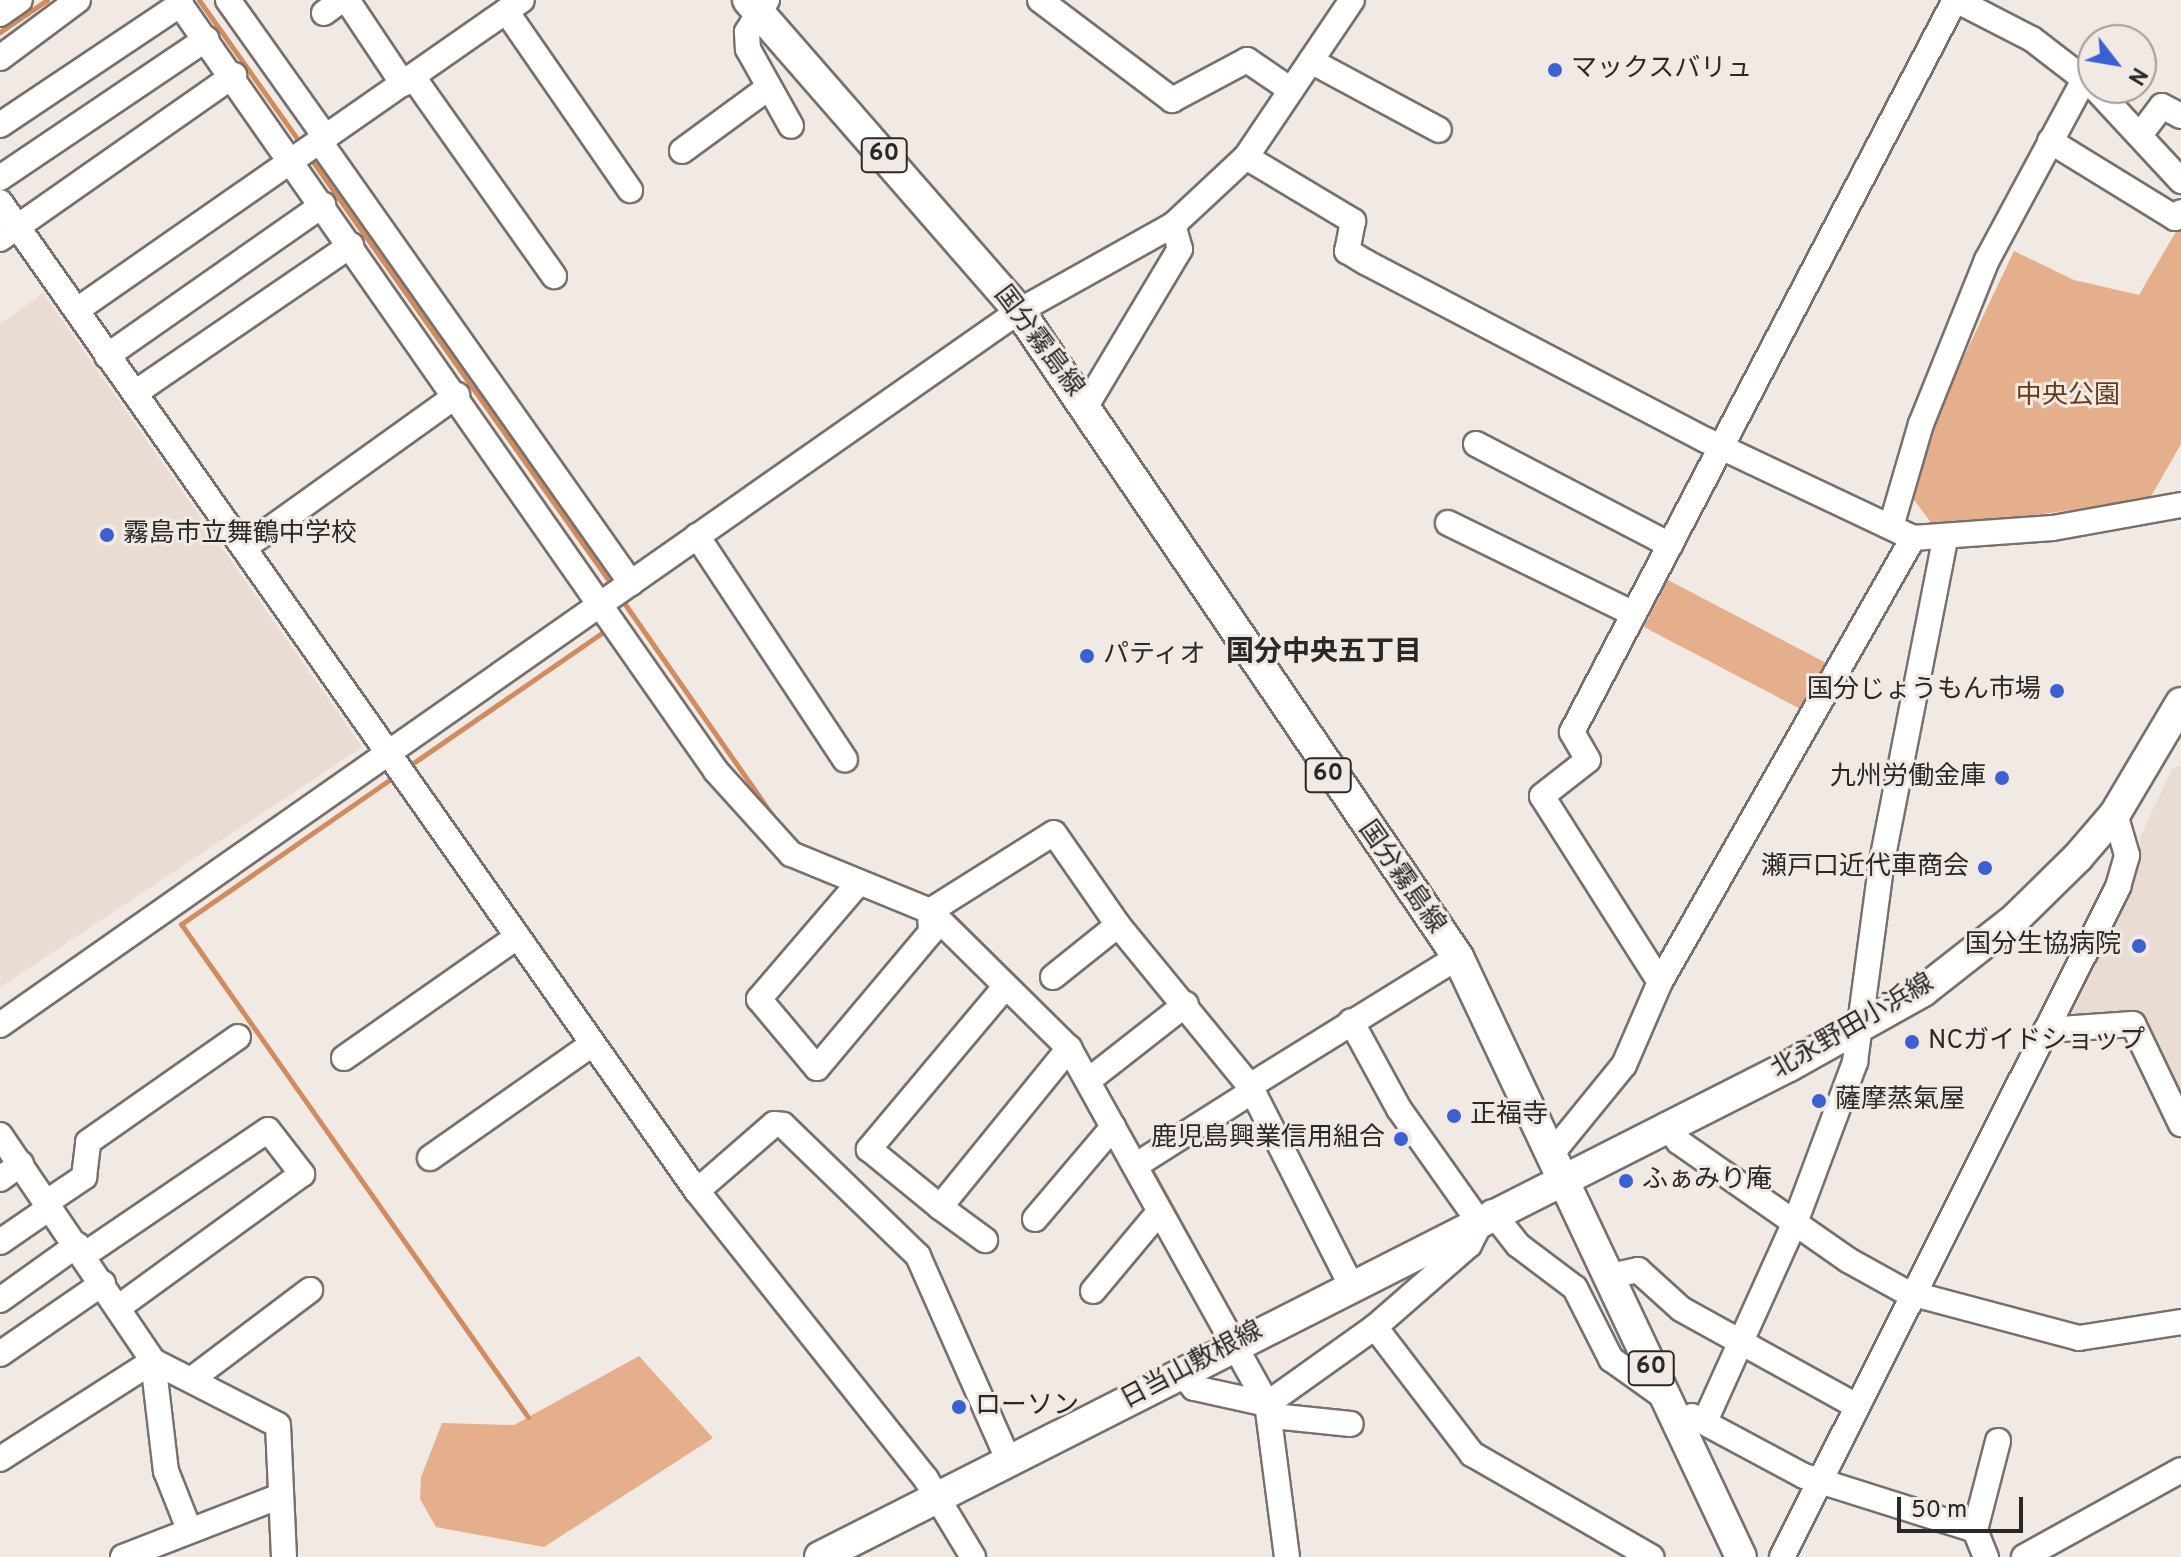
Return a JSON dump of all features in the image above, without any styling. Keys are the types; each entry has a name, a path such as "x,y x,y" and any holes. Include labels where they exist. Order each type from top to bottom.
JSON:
{"main road":[{"name":"国分霧島線","path":"758,4 1019,311 1086,406 1327,774 1458,957 1610,1276 1683,1413 1741,1557"},
{"name":"北永野田小浜線","path":"1559,1164 1666,1125 1863,1025 2007,926 2115,814 2177,719"},
{"name":"日当山敷根線","path":"820,1557 1484,1215 1559,1164"}],"street":[{"path":"0,14 20,0"},
{"path":"0,58 78,0"},
{"path":"228,0 310,149 615,592 716,771 774,838 856,886 938,904 1005,987 1095,1074 1113,1127 1144,1160 1159,1212 1238,1341 1272,1404 1287,1557"},
{"path":"1040,0 1172,100 1247,60 1291,90"},
{"path":"0,1025 1019,311 1173,225 1246,157 1352,0"},
{"path":"1660,982 1542,796 1588,760 1572,732 1955,0 2032,39 2077,73"},
{"path":"0,125 179,2 234,75 310,149 323,205 457,395 615,592"},
{"path":"337,4 408,80 554,276"},
{"path":"758,4 747,32 748,49 791,126"},
{"path":"77,310 514,6 630,190"},
{"path":"0,178 206,39"},
{"path":"1311,61 1439,130"},
{"path":"9,233 234,75"},
{"path":"682,151 768,88"},
{"path":"1892,523 1921,424 1987,260 2050,141 2077,103"},
{"path":"2110,104 2181,181"},
{"path":"2140,135 2162,106 2181,116"},
{"path":"2050,141 2175,218 2181,212"},
{"path":"1246,157 1353,221 1347,251 1721,446 1892,523 1913,538 1945,539 2181,505"},
{"path":"0,202 9,233 77,310 697,1191 937,1497 973,1557"},
{"path":"107,356 323,205"},
{"path":"1086,406 1180,249 1173,225"},
{"path":"135,393 351,245"},
{"path":"245,547 457,395"},
{"path":"1476,444 1670,545"},
{"path":"1448,523 1634,614"},
{"path":"697,536 845,760"},
{"path":"1559,1164 1624,1065 1660,982 1913,538"},
{"path":"1683,1413 1741,1344 1796,1220 1863,1025 1881,866 1929,650 1945,539"},
{"path":"1782,1557 1816,1481 2124,871 2125,838 2115,814"},
{"path":"856,886 759,999 817,1068 931,932 938,904 1054,833 1118,925 1186,1004 1251,1089 1351,1285"},
{"path":"1053,977 1118,925"},
{"path":"344,1058 517,937"},
{"path":"1144,1160 1351,1021 1458,957"},
{"path":"985,1240 869,1149 1005,987"},
{"path":"1095,1074 1186,1004"},
{"path":"1351,1021 1406,1120 1484,1215 1575,1288 1611,1359 1683,1413 1816,1481 1975,1530"},
{"path":"2046,1030 2133,1024 2181,1124"},
{"path":"0,1242 84,1177 88,1142 238,1037"},
{"path":"430,1158 592,1044"},
{"path":"940,1207 1069,1048"},
{"path":"697,1191 774,1124 783,1125 918,1256 1009,1461"},
{"path":"1666,1125 1679,1142 1796,1220 1848,1260 1912,1292 2064,1337 2139,1334 2181,1322"},
{"path":"1035,1219 1113,1127"},
{"path":"0,1300 268,1130 302,1174 120,1306"},
{"path":"0,1135 120,1306 153,1361 166,1471 189,1529"},
{"path":"0,1179 21,1164"},
{"path":"1093,1291 1159,1212"},
{"path":"1272,1404 1375,1327 1469,1245 1484,1215"},
{"path":"1610,1276 1638,1270 1681,1309 1855,1405"},
{"path":"0,1354 103,1283"},
{"path":"192,1379 310,1290"},
{"path":"1375,1327 1472,1454 1651,1557"},
{"path":"153,1361 278,1425 278,1497 284,1557"},
{"path":"0,1459 153,1361"},
{"path":"1181,1373 1194,1388 1351,1424"},
{"path":"1986,1557 1975,1530 1998,1441"},
{"path":"2024,1557 2181,1470"},
{"path":"123,1557 278,1497"}],"shaded area":[{"name":"霧島市立舞鶴中学校","path":"43,293 362,747 0,987 0,324"},
{"name":"国分生協病院","path":"2181,765 2181,1100 2134,1021 2054,1029 2136,870 2141,835 2172,769"}],"green space":[{"name":"中央公園","path":"2181,223 2181,444 2149,500 1935,528 1903,485 2014,251 2074,280 2139,295"},
{"path":"1668,580 1834,667 1810,714 1644,627"},
{"path":"639,1356 713,1438 544,1547 436,1527 420,1499 421,1477 442,1423 514,1425"}],"waterway":[{"path":"0,32 47,0"},
{"path":"199,0 301,144"},
{"path":"309,156 612,585"},
{"path":"620,597 777,822"},
{"path":"406,768 609,628"},
{"path":"395,776 181,924 528,1417"},
{"path":"882,879 936,900"},
{"path":"946,909 1064,1026"},
{"path":"1118,1112 1141,1152"},
{"path":"1148,1164 1195,1250"}],"place":[{"name":"マックスバリュ","path":"1555,70"},
{"name":"霧島市立舞鶴中学校","path":"107,535"},
{"name":"パティオ","path":"1087,656"},
{"name":"国分じょうもん市場","path":"2057,691"},
{"name":"九州労働金庫","path":"2002,778"},
{"name":"瀬戸口近代車商会","path":"1985,868"},
{"name":"国分生協病院","path":"2139,946"},
{"name":"NCガイドショップ","path":"1912,1042"},
{"name":"薩摩蒸氣屋","path":"1819,1101"},
{"name":"正福寺","path":"1454,1116"},
{"name":"鹿児島興業信用組合","path":"1401,1139"},
{"name":"ふぁみり庵","path":"1626,1181"},
{"name":"ローソン","path":"959,1407"}],"district":[{"name":"国分中央五丁目","path":"1324,653"}]}
